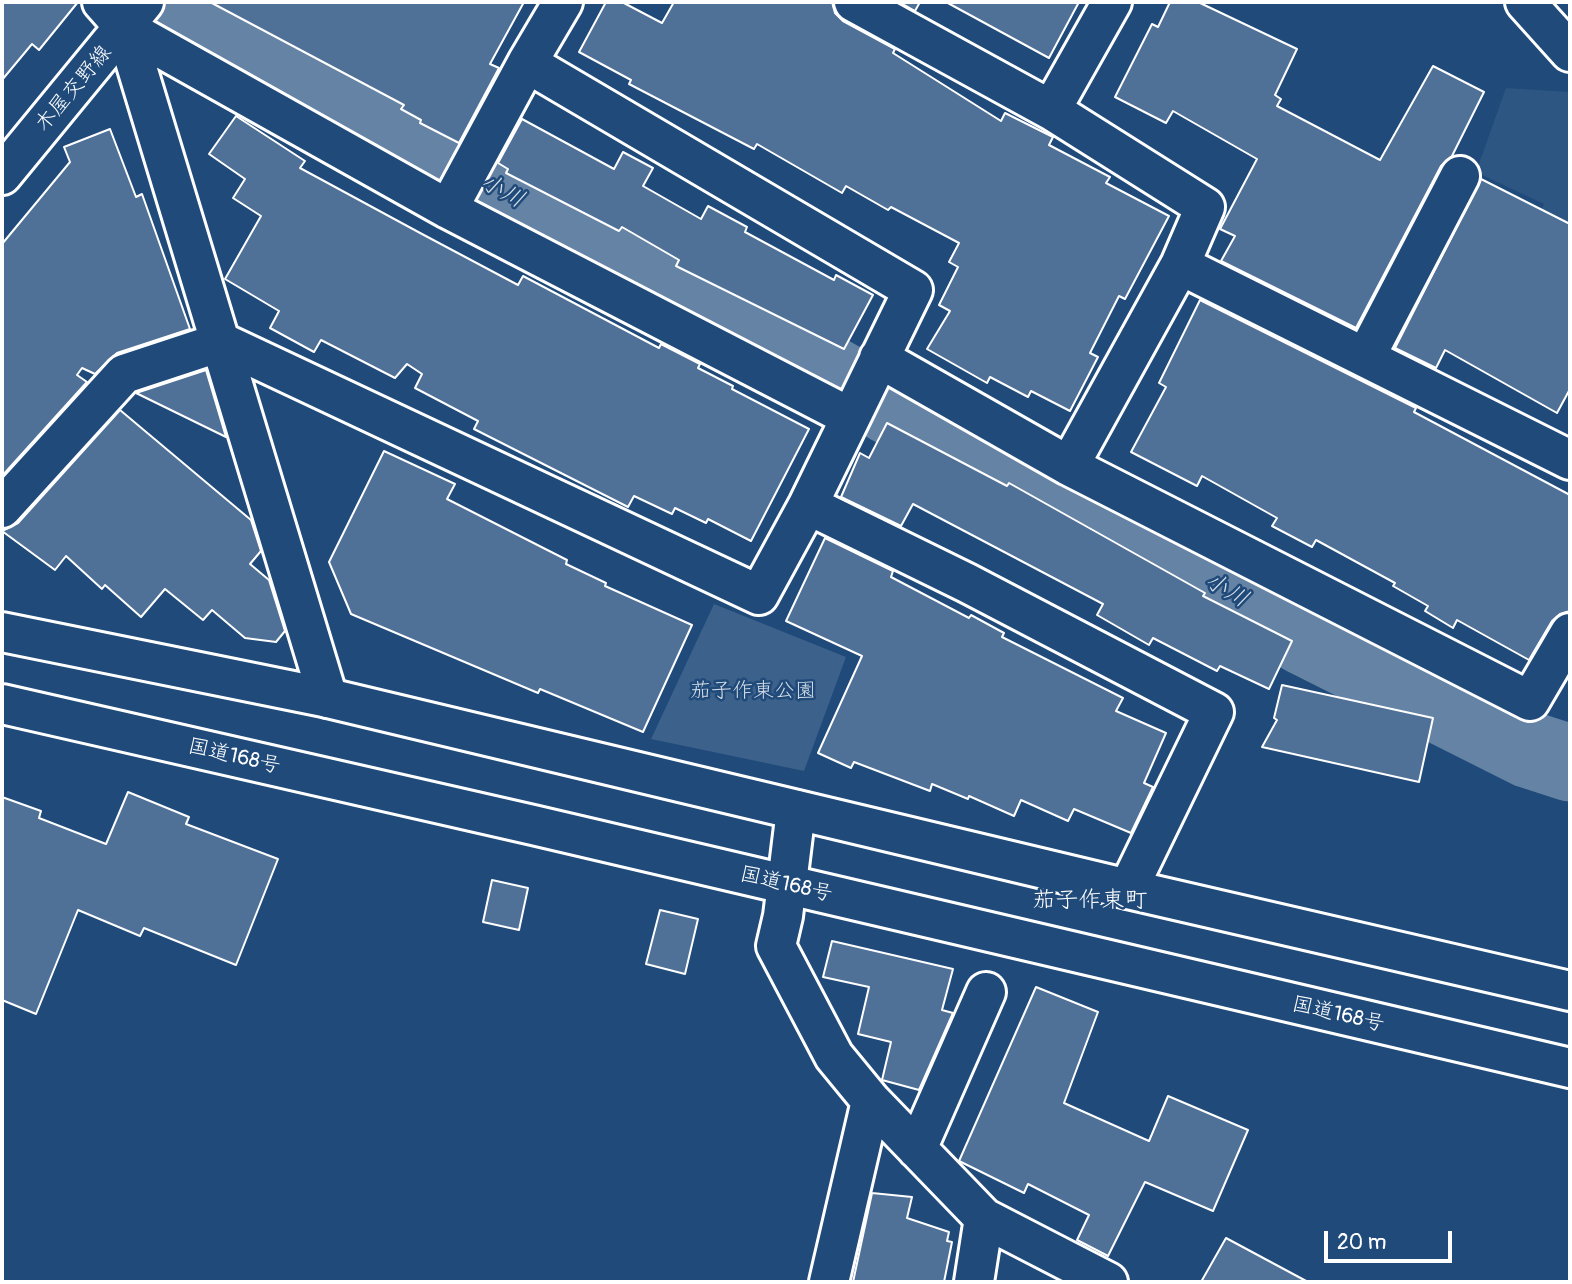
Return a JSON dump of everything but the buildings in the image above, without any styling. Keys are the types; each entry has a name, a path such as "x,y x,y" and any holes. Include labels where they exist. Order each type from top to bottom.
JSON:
{"main road":[{"path":"462,182 563,2"},
{"path":"854,2 1051,110 1205,207 1180,265 1069,466"},
{"path":"1051,110 1112,2"},
{"path":"1525,2 1570,52"},
{"path":"128,9 462,182 850,417"},
{"path":"128,9 221,342 328,698"},
{"name":"木屋交野線","path":"2,175 128,9"},
{"path":"2,508 124,374 221,342 759,595 808,505 913,290 527,63"},
{"path":"1366,356 1460,176"},
{"path":"1180,265 1570,460"},
{"path":"879,358 1069,466 1530,701 1570,633"},
{"path":"808,505 967,583 1214,712 1128,889"},
{"path":"2,632 328,698 1128,889 1570,991"},
{"name":"国道168号","path":"2,704 1570,1068"},
{"path":"796,810 776,946 834,1056 871,1101 984,1218 1108,1282"},
{"path":"917,1149 986,992"},
{"path":"829,1282 871,1101"},
{"path":"974,1282 984,1218"}],"shaded area":[{"path":"1506,88 1568,92 1570,95 1570,334 1499,296 1544,204 1476,172"}],"green space":[{"name":"茄子作東公園","path":"714,604 846,657 804,771 651,739"}],"waterway":[{"name":"小川","path":"164,2 183,21 562,224 842,381"},
{"name":"小川","path":"888,405 1007,466 1305,637 1530,750 1570,763"}],"district":[{"name":"茄子作東町","path":"1090,901"}]}
